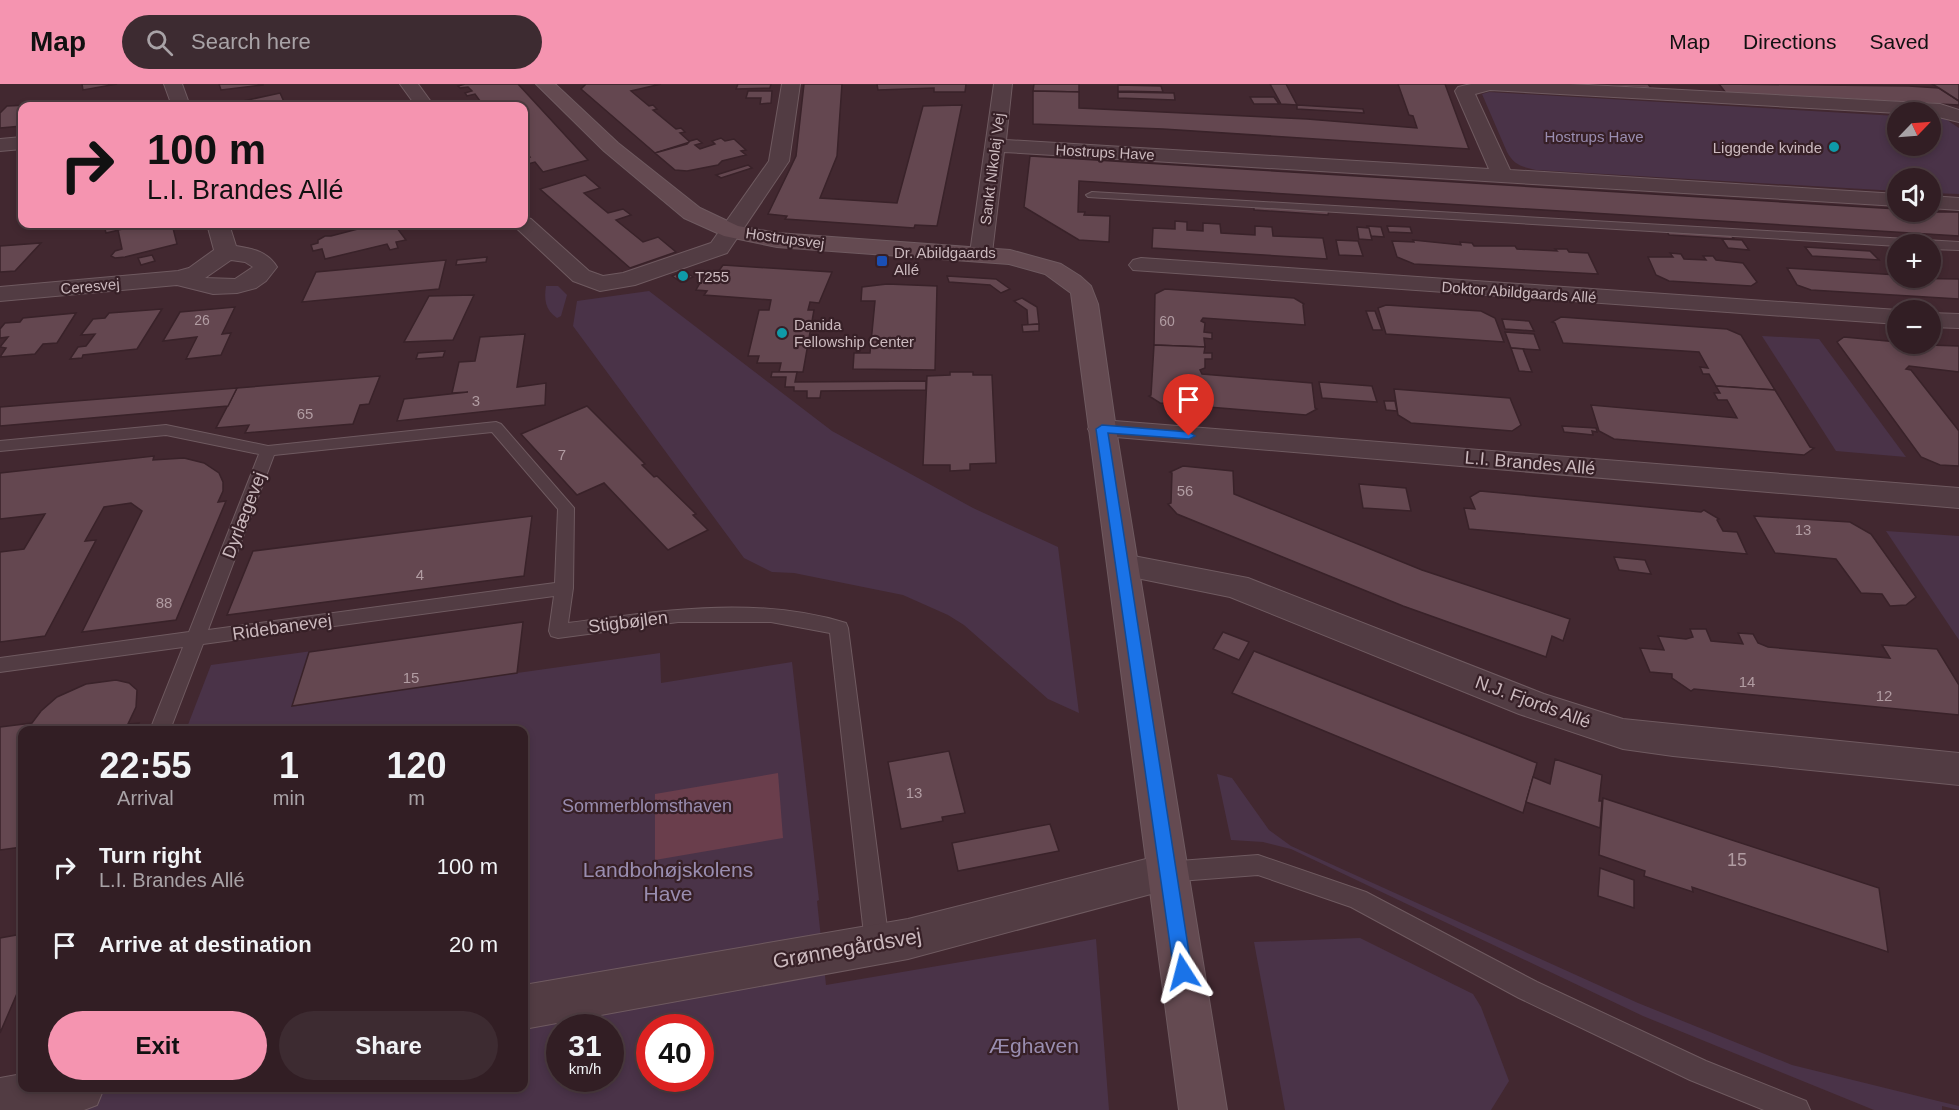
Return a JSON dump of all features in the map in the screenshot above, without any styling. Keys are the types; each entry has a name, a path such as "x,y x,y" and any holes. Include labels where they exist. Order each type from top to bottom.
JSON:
{"street":[{"path":"173,84 180,102"},
{"path":"409,84 422,102"},
{"name":"Hostrupsvej","path":"545,84 611,147 692,213 732,231 799,242 981,254 1033,262 1053,269 1072,281 1082,291 1086,304 1102,429"},
{"path":"527,228 580,276 594,282 608,284 627,280 719,248 779,161 790,84"},
{"name":"Sankt Nikolaj Vej","path":"981,254 1003,84"},
{"path":"1502,175 1464,91 1490,86 1709,91 1940,110 1959,116"},
{"name":"Hostrups Have","path":"996,136 1292,144"},
{"name":"Hostrups Have","path":"996,136 1502,175 1887,199"},
{"path":"0,145 18,143"},
{"path":"1469,154 1493,155"},
{"path":"1941,203 1959,204"},
{"path":"219,228 226,252"},
{"name":"Ceresvej","path":"0,294 179,278 208,267 226,252 264,262 266,267 258,276 239,284 206,287 179,278"},
{"name":"Doktor Abildgaards Allé","path":"1141,265 1887,316"},
{"path":"1941,320 1959,321"},
{"path":"1102,429 1203,1110"},
{"name":"L.I. Brandes Allé","path":"1102,429 1959,498"},
{"name":"N.J. Fjords Allé","path":"1123,565 1236,586 1532,704 1623,734 1959,769"},
{"name":"Grønnegårdsvej","path":"528,1006 908,939 1166,872"},
{"path":"13,1094 35,1092"}],"lane":[{"path":"1092,195 1887,241"},
{"path":"1941,245 1959,246"},
{"name":"Stigbøjlen","path":"268,451 496,427 566,508 564,588 558,631 678,615 771,615 839,628 877,943"},
{"name":"Dyrlægevej","path":"0,446 166,430 268,451 162,726"},
{"name":"Ridebanevej","path":"0,665 564,588"},
{"path":"1166,872 1258,865 1358,899 1528,990 1699,1071 1797,1110"}],"green space":[{"name":"Hostrups Have","path":"1489,92 1887,115 1887,156 1941,156 1941,118 1944,118 1959,128 1959,194 1941,193 1941,168 1887,168 1887,190 1536,170 1519,165 1507,152 1482,94"},
{"path":"546,286 558,286 567,295 561,316 557,318 546,304"},
{"path":"649,291 832,431 973,508 1058,547 1079,713 1048,699 964,625 948,615 903,595 794,573 772,572 744,558 573,326 577,301"},
{"path":"1762,336 1819,339 1906,457 1836,451"},
{"path":"1886,531 1959,536 1959,640"},
{"name":"Landbohøjskolens Have","path":"523,622 517,673 660,653 661,683 792,662 819,900 817,901 826,985 1096,939 1109,1110 43,1110 50,1092 528,1092 528,726 188,726 211,665"},
{"path":"1217,774 1232,778 1269,830 1291,846 1638,1003 1792,1065 1959,1106 1959,1110 1942,1106 1942,1110 1874,1110 1643,1016 1291,849 1263,842 1231,840"},
{"path":"1360,938 1473,994 1481,1007 1509,1081 1491,1110 1285,1110 1254,942"}],"shaded area":[{"path":"778,773 783,838 655,860 655,794"}],"building":[{"path":"82,84 117,84 83,90"},
{"path":"219,84 263,84 263,85 221,90"},
{"path":"518,84 588,160 543,172 535,162 528,164 530,157 528,154 528,102 481,102 475,94 467,96 465,93 472,91 468,87 458,86"},
{"path":"586,84 661,84 631,91 649,106 653,105 657,109 653,110 676,129 681,128 685,132 680,133 690,142 655,153 581,89"},
{"path":"738,84 771,84 770,88 736,89"},
{"path":"804,84 842,84 837,156 820,198 897,203 923,106 962,105 937,226 915,225 914,228 785,219 787,216 768,214 796,156"},
{"path":"877,84 966,84 965,92 934,92 934,88 878,90"},
{"path":"1034,84 1079,84 1079,92 1033,91"},
{"path":"1270,84 1286,84 1297,105 1281,104"},
{"path":"1398,84 1445,84 1469,149 1163,129 1033,124 1033,91 1079,92 1079,108 1307,119 1417,128 1413,116 1409,115"},
{"path":"1568,84 1648,84 1651,88"},
{"path":"1719,84 1909,86 1939,88 1959,101 1959,105 1941,104 1941,102 1726,93"},
{"path":"1932,84 1959,84 1959,101 1939,88"},
{"path":"1118,85 1161,86 1163,92 1118,91"},
{"path":"748,91 772,91 771,103 760,104 761,98 746,98"},
{"path":"1118,92 1174,93 1175,100 1118,98"},
{"path":"280,93 284,102 238,102"},
{"path":"1250,97 1274,97 1279,104 1254,104"},
{"path":"18,105 18,126 0,128 0,113 7,106"},
{"path":"1297,105 1363,109 1364,113 1297,109"},
{"path":"721,138 725,141 734,139 746,150 741,151 746,155 722,161 718,165 687,171 675,170 655,153 697,139 702,143 695,145 700,149 715,144 712,141"},
{"path":"1030,156 1887,208 1887,222 1941,222 1941,212 1959,212 1959,236 1079,181 1078,212 1085,212 1084,215 1110,216 1109,242 1079,240 1024,207"},
{"path":"748,165 752,168 721,178 716,175"},
{"path":"585,175 600,188 584,193 608,213 623,209 631,215 616,220 643,242 658,237 676,252 630,268 540,189"},
{"path":"1254,205 1329,210 1328,215 1254,210"},
{"path":"1175,221 1187,222 1187,230 1203,231 1203,223 1220,224 1221,233 1255,235 1255,226 1272,227 1273,236 1323,238 1327,259 1152,248 1153,228 1175,229"},
{"path":"1367,226 1381,227 1384,237 1371,236"},
{"path":"1387,226 1410,227 1412,233 1389,232"},
{"path":"1357,227 1369,228 1372,240 1359,239"},
{"path":"109,228 128,228 106,233 105,229"},
{"path":"173,228 177,244 115,258 111,256 115,251 122,249 118,230"},
{"path":"362,228 397,228 406,240 396,242 398,248 390,250 387,244 325,259 322,249 313,251 311,245 318,243 318,240 325,236"},
{"path":"1666,230 1730,234 1734,239 1669,235"},
{"path":"1722,239 1742,240 1749,250 1728,248"},
{"path":"1336,240 1358,241 1363,256 1339,255"},
{"path":"1413,240 1461,245 1460,242 1472,243 1474,246 1515,246 1517,249 1557,251 1555,249 1567,249 1569,252 1588,253 1598,274 1414,264 1397,257 1392,241 1414,242"},
{"path":"41,243 15,271 0,272 0,246"},
{"path":"1805,247 1870,251 1879,260 1812,256"},
{"path":"1670,253 1681,254 1684,259 1706,260 1703,256 1713,256 1716,260 1743,263 1757,282 1751,286 1669,281 1656,275 1648,257 1673,257"},
{"path":"152,255 155,261 141,265 138,258"},
{"path":"487,257 486,262 456,265 457,260"},
{"path":"446,260 439,289 302,302 316,272"},
{"name":"Danida Fellowship Center","path":"723,265 832,272 819,303 810,302 808,310 814,310 803,372 779,372 781,363 757,363 759,356 748,356 759,310 769,310 771,300 704,295 707,291 696,290 705,274 716,275"},
{"path":"1787,268 1887,274 1887,288 1941,288 1941,279 1959,279 1959,299 1811,290 1797,285"},
{"name":"T255","path":"684,271 693,277 681,282 672,276"},
{"path":"947,276 996,279 1010,289 1001,293 990,285 949,282"},
{"path":"887,284 937,286 935,370 853,369 854,353 870,353 875,301 861,301 862,287"},
{"path":"1165,289 1294,298 1304,304 1305,325 1203,318 1201,321 1205,323 1204,332 1212,333 1212,339 1204,338 1205,347 1154,345 1155,294"},
{"path":"474,295 453,340 404,342 429,296"},
{"path":"1022,298 1037,307 1039,324 1028,325 1027,310 1014,301"},
{"path":"1386,305 1481,311 1495,318 1504,342 1386,334 1378,308"},
{"path":"235,307 222,334 231,333 221,355 186,359 197,337 163,341 180,312"},
{"path":"162,309 137,349 83,355 82,358 70,359 78,347 86,346 95,334 81,335 93,319 105,318 109,313"},
{"path":"1366,311 1375,311 1382,330 1373,330"},
{"path":"76,313 57,343 43,344 35,354 0,357 6,348 0,347 8,337 0,338 0,329 5,323 20,322 23,318"},
{"path":"1561,317 1727,329 1741,335 1775,390 1716,386 1709,374 1703,374 1700,367 1708,368 1699,352 1563,343 1555,323 1552,322"},
{"path":"1502,319 1529,321 1534,331 1505,329"},
{"path":"1039,324 1039,331 1023,332 1022,325"},
{"path":"1505,332 1534,334 1540,350 1511,348"},
{"path":"525,334 517,387 546,383 545,405 397,421 404,399 468,392 452,393 459,362 475,361 480,337"},
{"path":"1844,337 1887,341 1887,354 1941,354 1941,345 1959,346 1959,372 1909,366 1906,369 1911,370 1959,431 1959,466 1940,465 1921,457 1837,342"},
{"path":"1154,345 1205,347 1204,353 1212,353 1212,359 1205,359 1205,368 1200,370 1202,374 1312,383 1317,409 1306,415 1160,403 1149,396 1151,395"},
{"path":"1511,348 1523,349 1532,372 1519,371"},
{"path":"445,351 443,357 416,359 418,353"},
{"path":"772,372 797,372 795,382 926,381 926,390 821,391 820,398 807,398 807,391 794,391 794,387 785,387 786,377 771,377"},
{"path":"950,372 992,375 996,463 970,464 970,470 950,471 950,465 923,465 927,376 950,375"},
{"path":"380,376 369,404 360,405 353,424 245,433 249,425 216,428 237,388"},
{"path":"1319,382 1372,386 1377,402 1322,398"},
{"path":"1716,386 1775,390 1810,447 1814,448 1804,455 1614,439 1599,431 1591,405 1737,418 1727,400 1718,400 1714,393 1720,393"},
{"path":"237,388 228,406 0,426 0,407"},
{"path":"1394,389 1510,398 1521,425 1512,431 1411,423 1398,415"},
{"path":"1384,401 1395,401 1397,411 1386,410"},
{"path":"587,406 645,464 642,465 654,477 657,476 696,514 693,515 708,530 668,550 604,483 577,495 521,434"},
{"path":"1562,426 1596,428 1597,432 1592,431 1593,435 1564,432"},
{"path":"154,456 153,460 184,458 204,463 219,473 223,482 223,491 218,502 226,501 176,620 82,632 142,511 131,503 104,507 85,541 96,540 45,636 0,642 0,552 24,549 45,514 0,519 0,473"},
{"path":"1183,466 1233,471 1234,494 1422,570 1570,619 1563,641 1552,636 1546,657 1403,606 1177,514 1168,504 1171,503 1172,473 1170,472"},
{"path":"1359,484 1406,488 1411,511 1363,508"},
{"path":"1480,491 1701,512 1704,510 1719,519 1717,520 1723,531 1737,532 1747,554 1469,529 1464,508 1475,509 1470,497"},
{"path":"532,516 524,576 227,615 253,551"},
{"path":"1754,516 1850,522 1871,534 1916,597 1906,605 1890,606 1882,594 1861,593 1836,559 1775,553"},
{"path":"1614,557 1645,560 1651,574 1619,570"},
{"path":"523,622 517,673 292,706 309,652"},
{"path":"1690,629 1706,629 1711,641 1743,644 1738,633 1753,634 1758,643 1768,647 1890,658 1882,645 1937,649 1959,685 1959,715 1694,689 1691,691 1672,678 1672,674 1650,672 1640,648 1664,650 1658,636 1686,639 1693,637"},
{"path":"1223,632 1249,642 1239,660 1213,649"},
{"path":"1254,651 1537,763 1523,813 1232,693"},
{"path":"116,680 129,683 137,690 136,707 128,724 139,723 138,726 18,726 18,848 0,850 0,727 32,723 41,711 57,697 86,684"},
{"path":"949,751 965,813 942,817 943,821 901,829 888,762"},
{"path":"1555,759 1602,775 1599,801 1602,801 1600,828 1526,802 1533,777 1550,784"},
{"path":"1603,798 1879,888 1888,952 1692,887 1693,892 1644,876 1645,871 1599,855"},
{"path":"1050,824 1059,851 958,871 952,843"},
{"path":"1600,868 1634,880 1634,908 1598,896"},
{"path":"18,935 18,991 0,1033 0,938"}],"place":[{"name":"Liggende kvinde","path":"1834,147"},
{"name":"Dr. Abildgaards Allé","path":"882,261"},
{"name":"T255","path":"683,276"},
{"name":"Danida Fellowship Center","path":"782,333"}],"route":[{"path":"1183,972 1166,872 1102,429 1189,436"}],"park label":[{"name":"Sommerblomsthaven","path":"647,806"},
{"name":"Æghaven","path":"1034,1045"}]}
